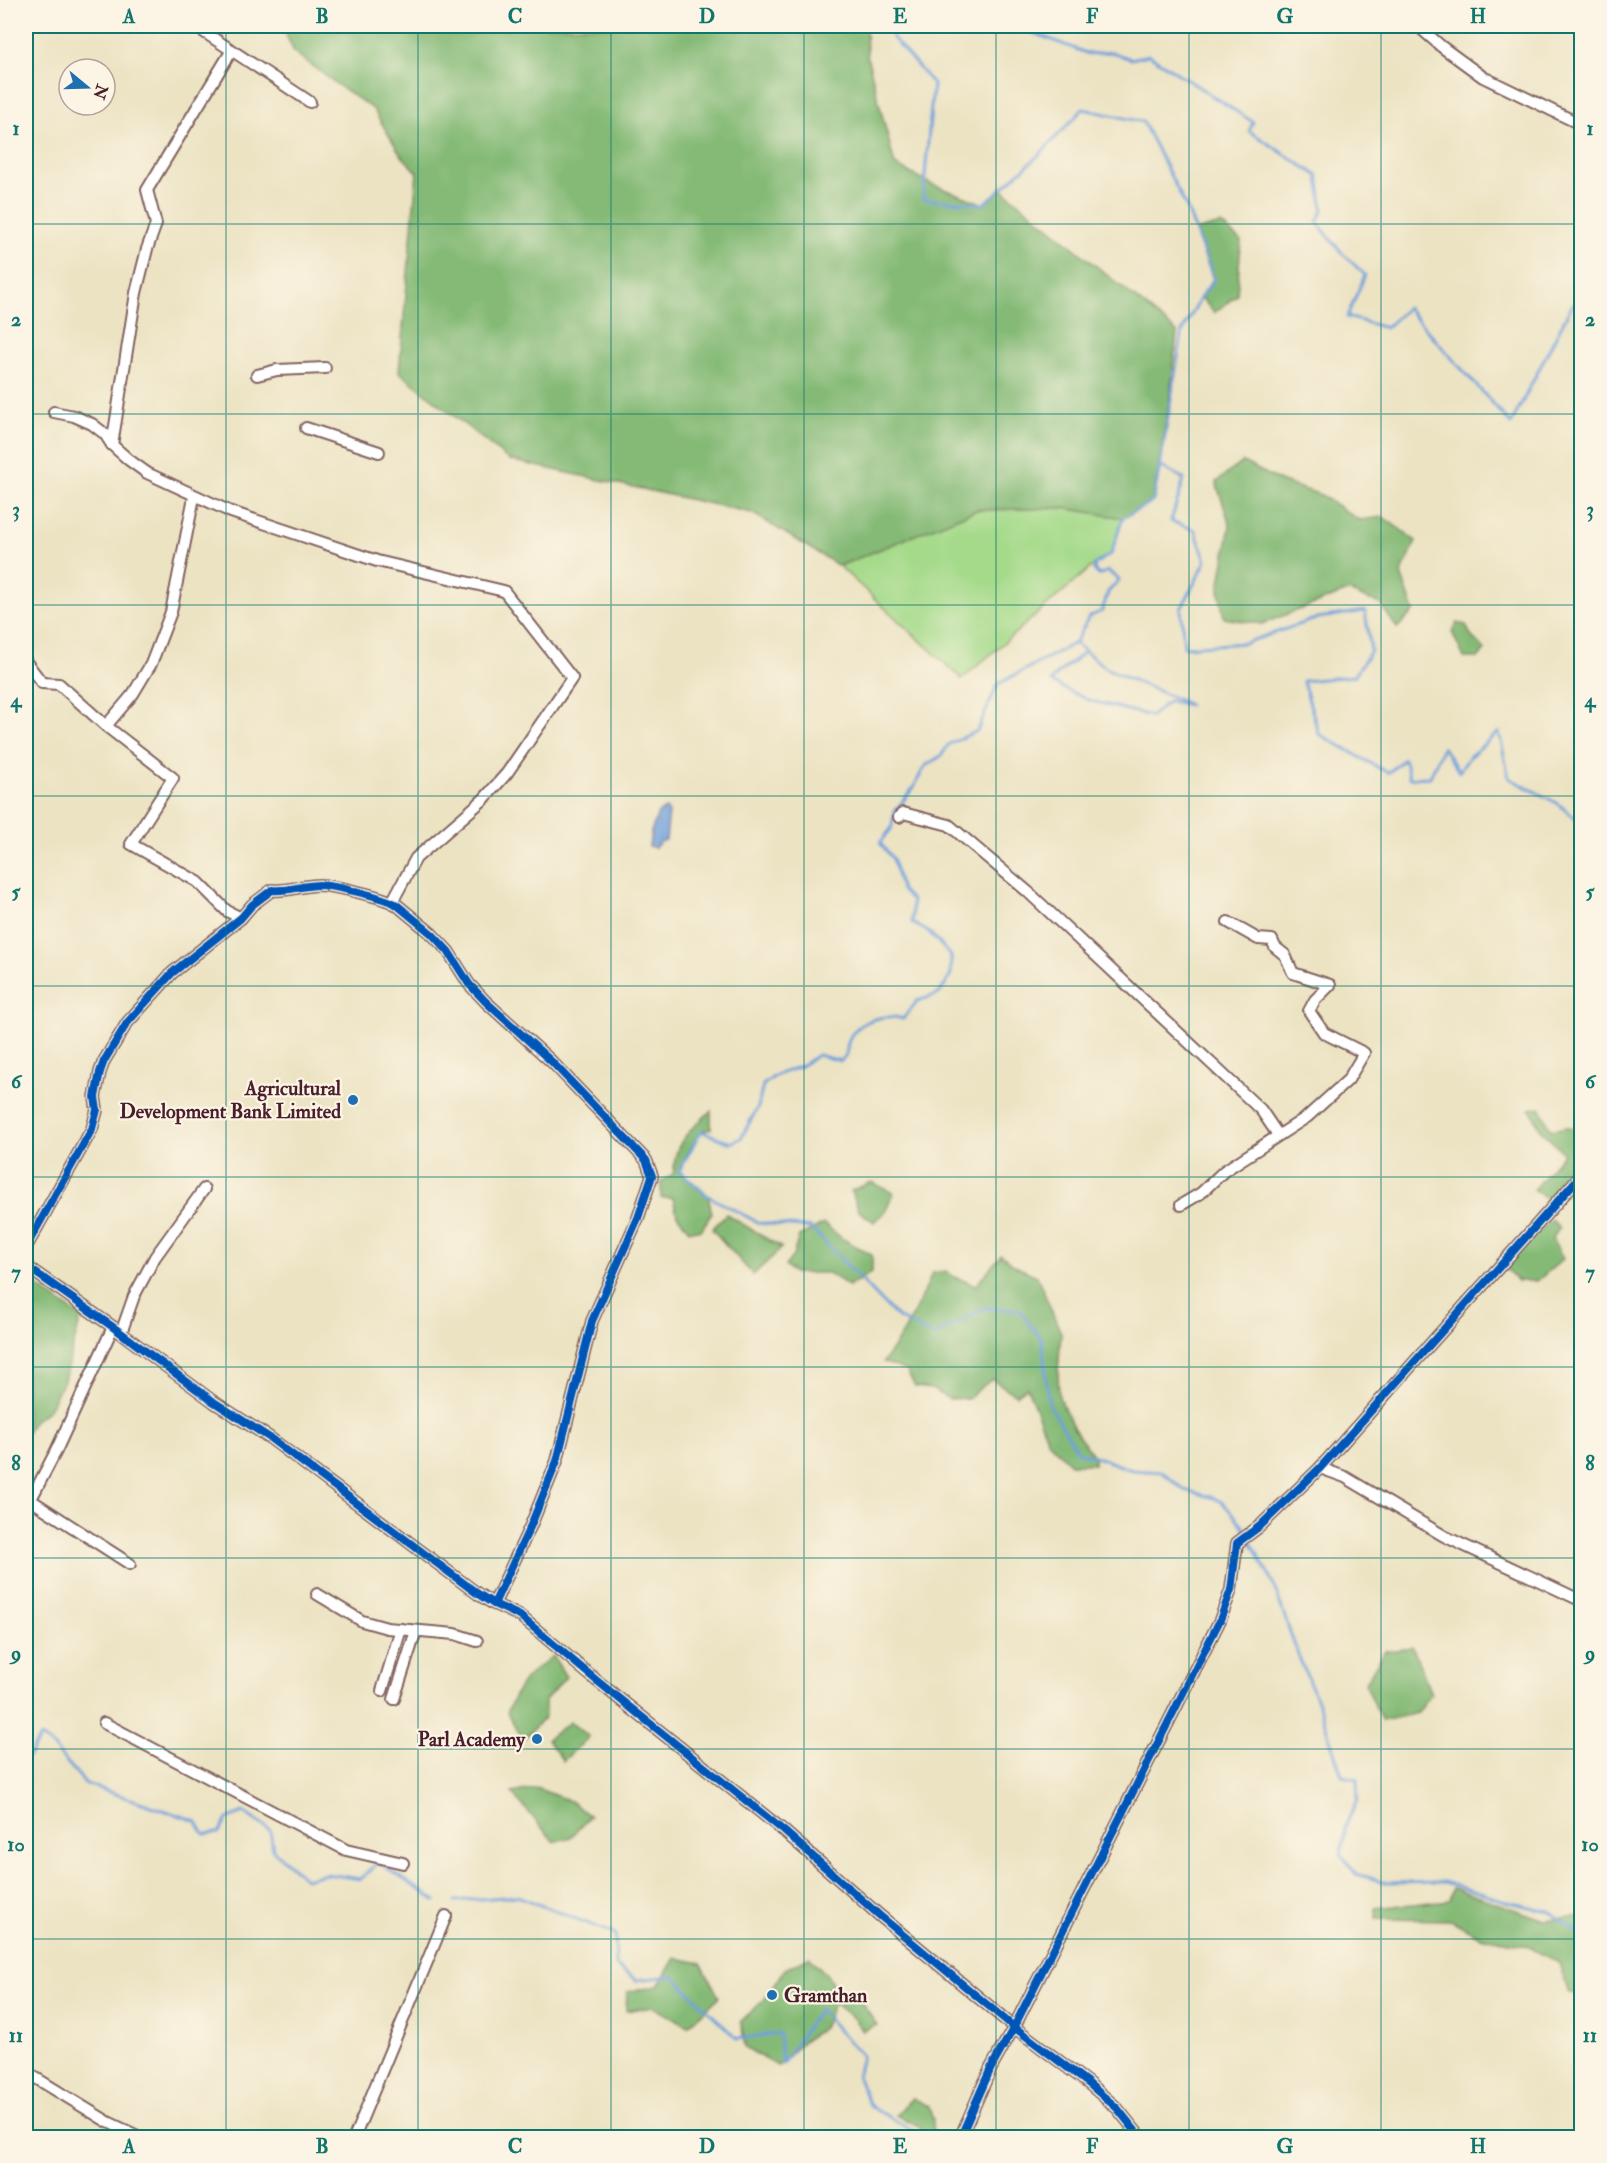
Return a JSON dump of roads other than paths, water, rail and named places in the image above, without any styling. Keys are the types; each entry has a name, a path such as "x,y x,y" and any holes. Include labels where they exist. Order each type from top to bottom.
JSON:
{"street":[{"path":"195,26 310,102"},
{"path":"1418,26 1483,77 1581,125"},
{"path":"112,445 136,293 156,224 147,190 232,50"},
{"path":"257,375 277,370 325,368"},
{"path":"54,412 74,416 92,424 105,434 112,445 147,473 194,497 273,527 377,561 504,591 572,678 507,773 484,800 416,858 392,902"},
{"path":"306,428 379,452"},
{"path":"106,726 133,694 151,664 171,612 194,497"},
{"path":"26,663 42,683 59,684 106,726 173,778 131,844 198,882 227,911 241,918"},
{"path":"899,817 903,813 949,825 1027,891 1261,1110 1278,1135"},
{"path":"26,1247 92,1129 97,1110 95,1097 100,1072 108,1053 127,1023 172,973 272,890 282,891 306,886 333,887 392,902 438,940 448,951 469,984 552,1062 646,1160 652,1176 638,1218 597,1305 557,1461 494,1604"},
{"path":"1181,1205 1201,1193 1224,1171 1307,1117 1348,1080 1364,1053 1324,1033 1309,1011 1315,1000 1330,985 1293,973 1285,955 1275,947 1272,940 1258,939 1228,922"},
{"path":"960,2138 991,2068 1014,2027 1220,1620 1231,1590 1237,1543 1260,1526 1320,1468 1581,1174"},
{"path":"130,1564 28,1498 52,1460 155,1257 204,1189"},
{"path":"26,1266 214,1402 270,1438 494,1604 520,1616 784,1831 879,1915 1014,2027 1088,2083 1117,2108 1141,2138"},
{"path":"1320,1468 1344,1478 1444,1536 1581,1601"},
{"path":"317,1594 362,1621 400,1629 455,1635 477,1641"},
{"path":"382,1691 400,1629"},
{"path":"394,1699 416,1631"},
{"path":"105,1723 346,1850 403,1863"},
{"path":"354,2138 446,1916"},
{"path":"26,2072 108,2122 142,2138"}],"water":[{"path":"666,809 669,812 666,840 660,842 655,848 649,846 658,813"}],"waterway":[{"path":"890,26 892,37 933,84 923,199 984,204 1039,155 1083,109 1143,122 1186,206 1214,279 1201,297 1182,332 1160,466 1184,479 1171,521 1195,530 1206,561 1181,609 1184,647 1245,643 1318,618 1365,611 1371,651 1354,676 1303,681 1319,734 1388,773 1404,759 1410,778 1430,777 1443,747 1459,772 1470,756 1499,732 1509,778 1557,803 1582,824"},
{"path":"1005,26 1028,31 1089,54 1111,52 1131,59 1149,55 1253,122 1249,131 1318,176 1323,210 1317,222 1342,253 1365,275 1347,317 1386,328 1407,308 1511,424 1571,307 1576,302"},
{"path":"1160,466 1153,501 1123,518 1111,554 1095,564 1094,570 1099,575 1108,571 1119,580 1108,592 1102,611 1089,617 1075,643 998,684 977,731 949,744 941,756 925,766 914,787 895,811 891,829 880,843 893,859 901,889 912,901 912,923 929,932 951,956 951,975 939,994 917,1001 903,1019 880,1018 858,1027 849,1040 846,1053 841,1061 818,1055 801,1066 776,1075 763,1085 758,1107 741,1138 731,1143 701,1131 679,1171 708,1196 759,1223 811,1228 898,1318 934,1336 984,1308 1019,1310 1042,1340 1049,1404 1079,1453 1132,1470 1162,1472 1184,1490 1222,1502 1241,1523 1273,1583 1297,1652 1320,1708 1342,1776 1357,1779 1358,1800 1346,1824 1341,1854 1356,1874 1389,1883 1444,1882 1512,1903 1549,1911 1582,1938"},
{"path":"1075,643 1107,669 1186,703"},
{"path":"1085,651 1051,682 1088,700 1151,716 1169,701 1189,705"},
{"path":"26,1755 29,1756 40,1737 50,1743 86,1784 196,1821 204,1834 219,1833 227,1819 243,1812 270,1830 273,1850 305,1879 326,1874 361,1879 378,1862 436,1901"},
{"path":"455,1901 517,1896 615,1934 616,1966 636,1980 673,1976 737,2039 779,2033 782,2064 819,2009 862,2056 857,2076 870,2106 915,2132 916,2138"}],"place":[{"name":"Agricultural Development Bank Limited","path":"353,1100"},
{"name":"Parl Academy","path":"537,1739"},
{"name":"Gramthan","path":"772,1995"}]}
